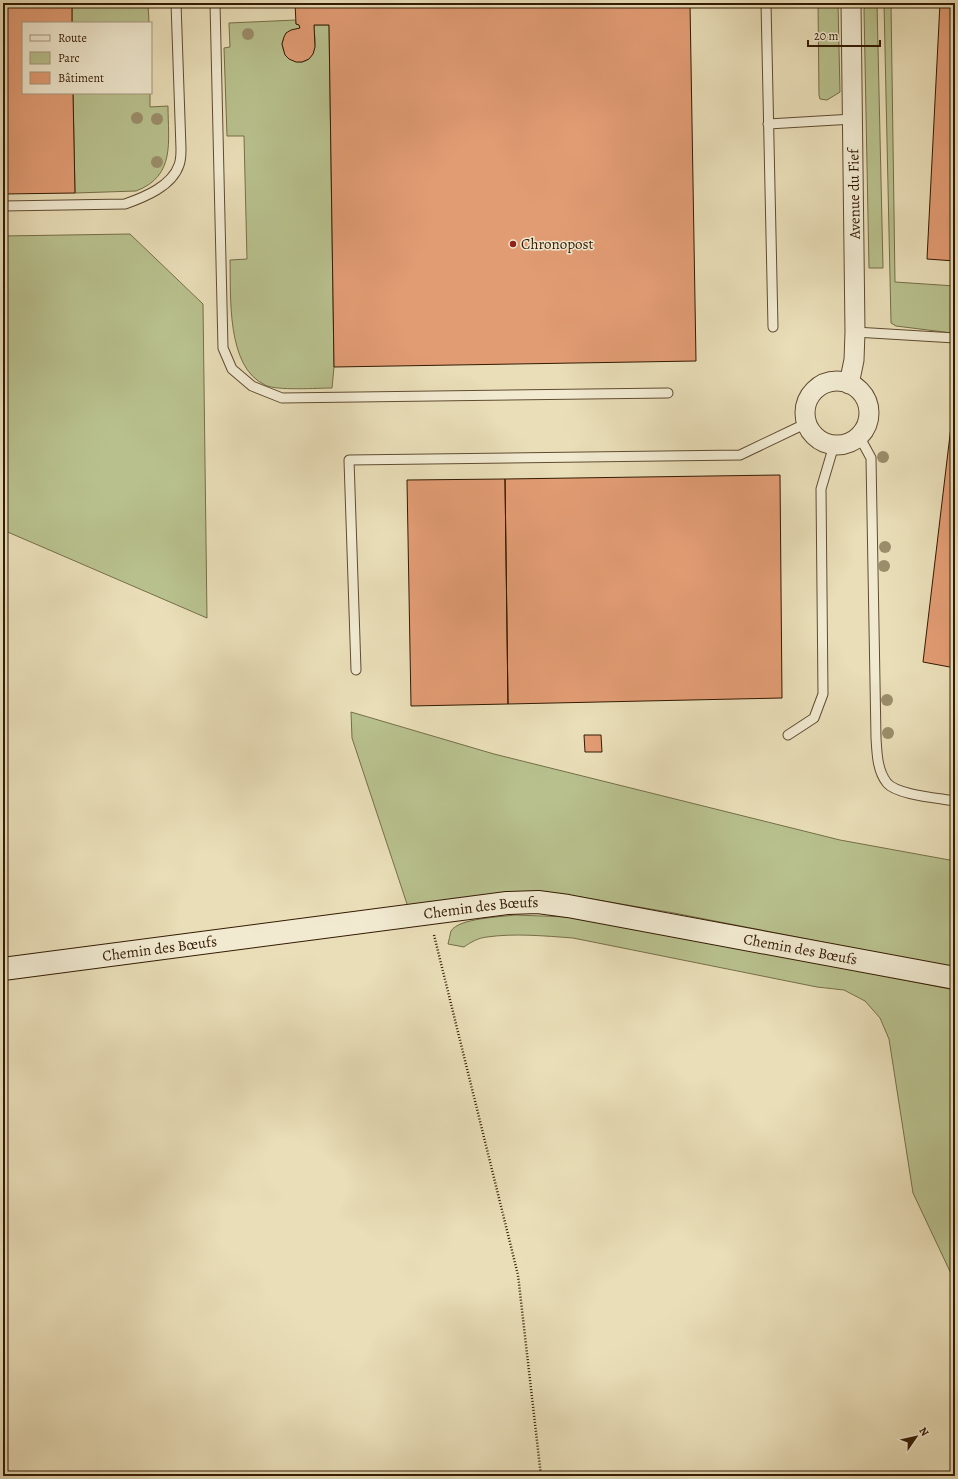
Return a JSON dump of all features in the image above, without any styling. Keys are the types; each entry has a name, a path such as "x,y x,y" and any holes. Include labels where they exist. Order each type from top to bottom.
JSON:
{"street":[{"name":"Avenue du Fief","path":"849,384 854,360 855,332 851,3"},
{"path":"840,381 849,384 857,388 867,403 869,412 865,429 852,442 843,445 825,443 811,432 807,424 805,414 806,405 815,390 823,385 840,381"},
{"name":"Chemin des Bœufs","path":"3,969 507,903 538,902 568,906 887,964 955,978"}],"lane":[{"path":"3,206 125,204 141,199 170,179 179,165 182,149 176,3"},
{"path":"215,3 223,348 232,369 252,386 282,398 668,393"},
{"path":"766,3 773,327"},
{"path":"768,124 853,120"},
{"path":"855,332 955,338"},
{"path":"356,670 349,460 740,455 807,424"},
{"path":"859,436 871,458 876,738 878,761 882,776 888,784 897,790 955,801"},
{"path":"788,735 814,718 823,694 821,489 834,445"}],"path":[{"path":"428,913 518,1275 541,1476"}],"green space":[{"path":"72,3 148,3 149,22 72,22"},
{"path":"818,3 838,3 840,92 827,100 820,99 819,95"},
{"path":"870,3 877,3 883,268 869,268 864,9"},
{"path":"884,3 891,3 895,282 955,286 955,331 952,333 896,326 891,323"},
{"path":"296,20 296,24 299,25 300,28 288,33 283,40 283,48 286,55 292,60 300,62 307,60 313,53 315,43 314,25 329,25 334,367 332,388 287,389 270,387 252,376 243,363 237,347 231,311 230,260 247,259 244,136 227,136 224,48 230,47 229,23"},
{"path":"73,94 150,94 150,107 168,106 169,132 167,156 164,167 158,176 149,184 136,191 75,193"},
{"path":"130,234 203,304 207,618 3,530 3,236"},
{"path":"351,712 494,754 840,840 955,861 955,968 674,913 580,897 408,907 352,738"},
{"path":"515,915 569,917 763,952 955,990 955,1282 913,1193 889,1039 880,1018 865,1001 844,990 817,987 573,938 508,935 481,938 464,947 448,944 451,931 462,923"}],"building":[{"path":"3,3 72,3 72,22 22,22 22,94 73,94 75,193 3,194"},
{"name":"Chronopost","path":"295,3 690,3 696,361 334,367 329,25 314,25 315,47 313,54 309,59 302,62 296,62 289,59 285,55 282,44 286,33 300,28 299,25 296,24"},
{"path":"940,3 955,3 955,261 927,259"},
{"path":"955,393 955,668 923,662"},
{"path":"780,475 782,698 508,704 505,479"},
{"path":"505,479 508,704 411,706 407,480"},
{"path":"584,735 601,735 602,752 585,752"}],"place":[{"name":"Chronopost","path":"513,244"}]}
